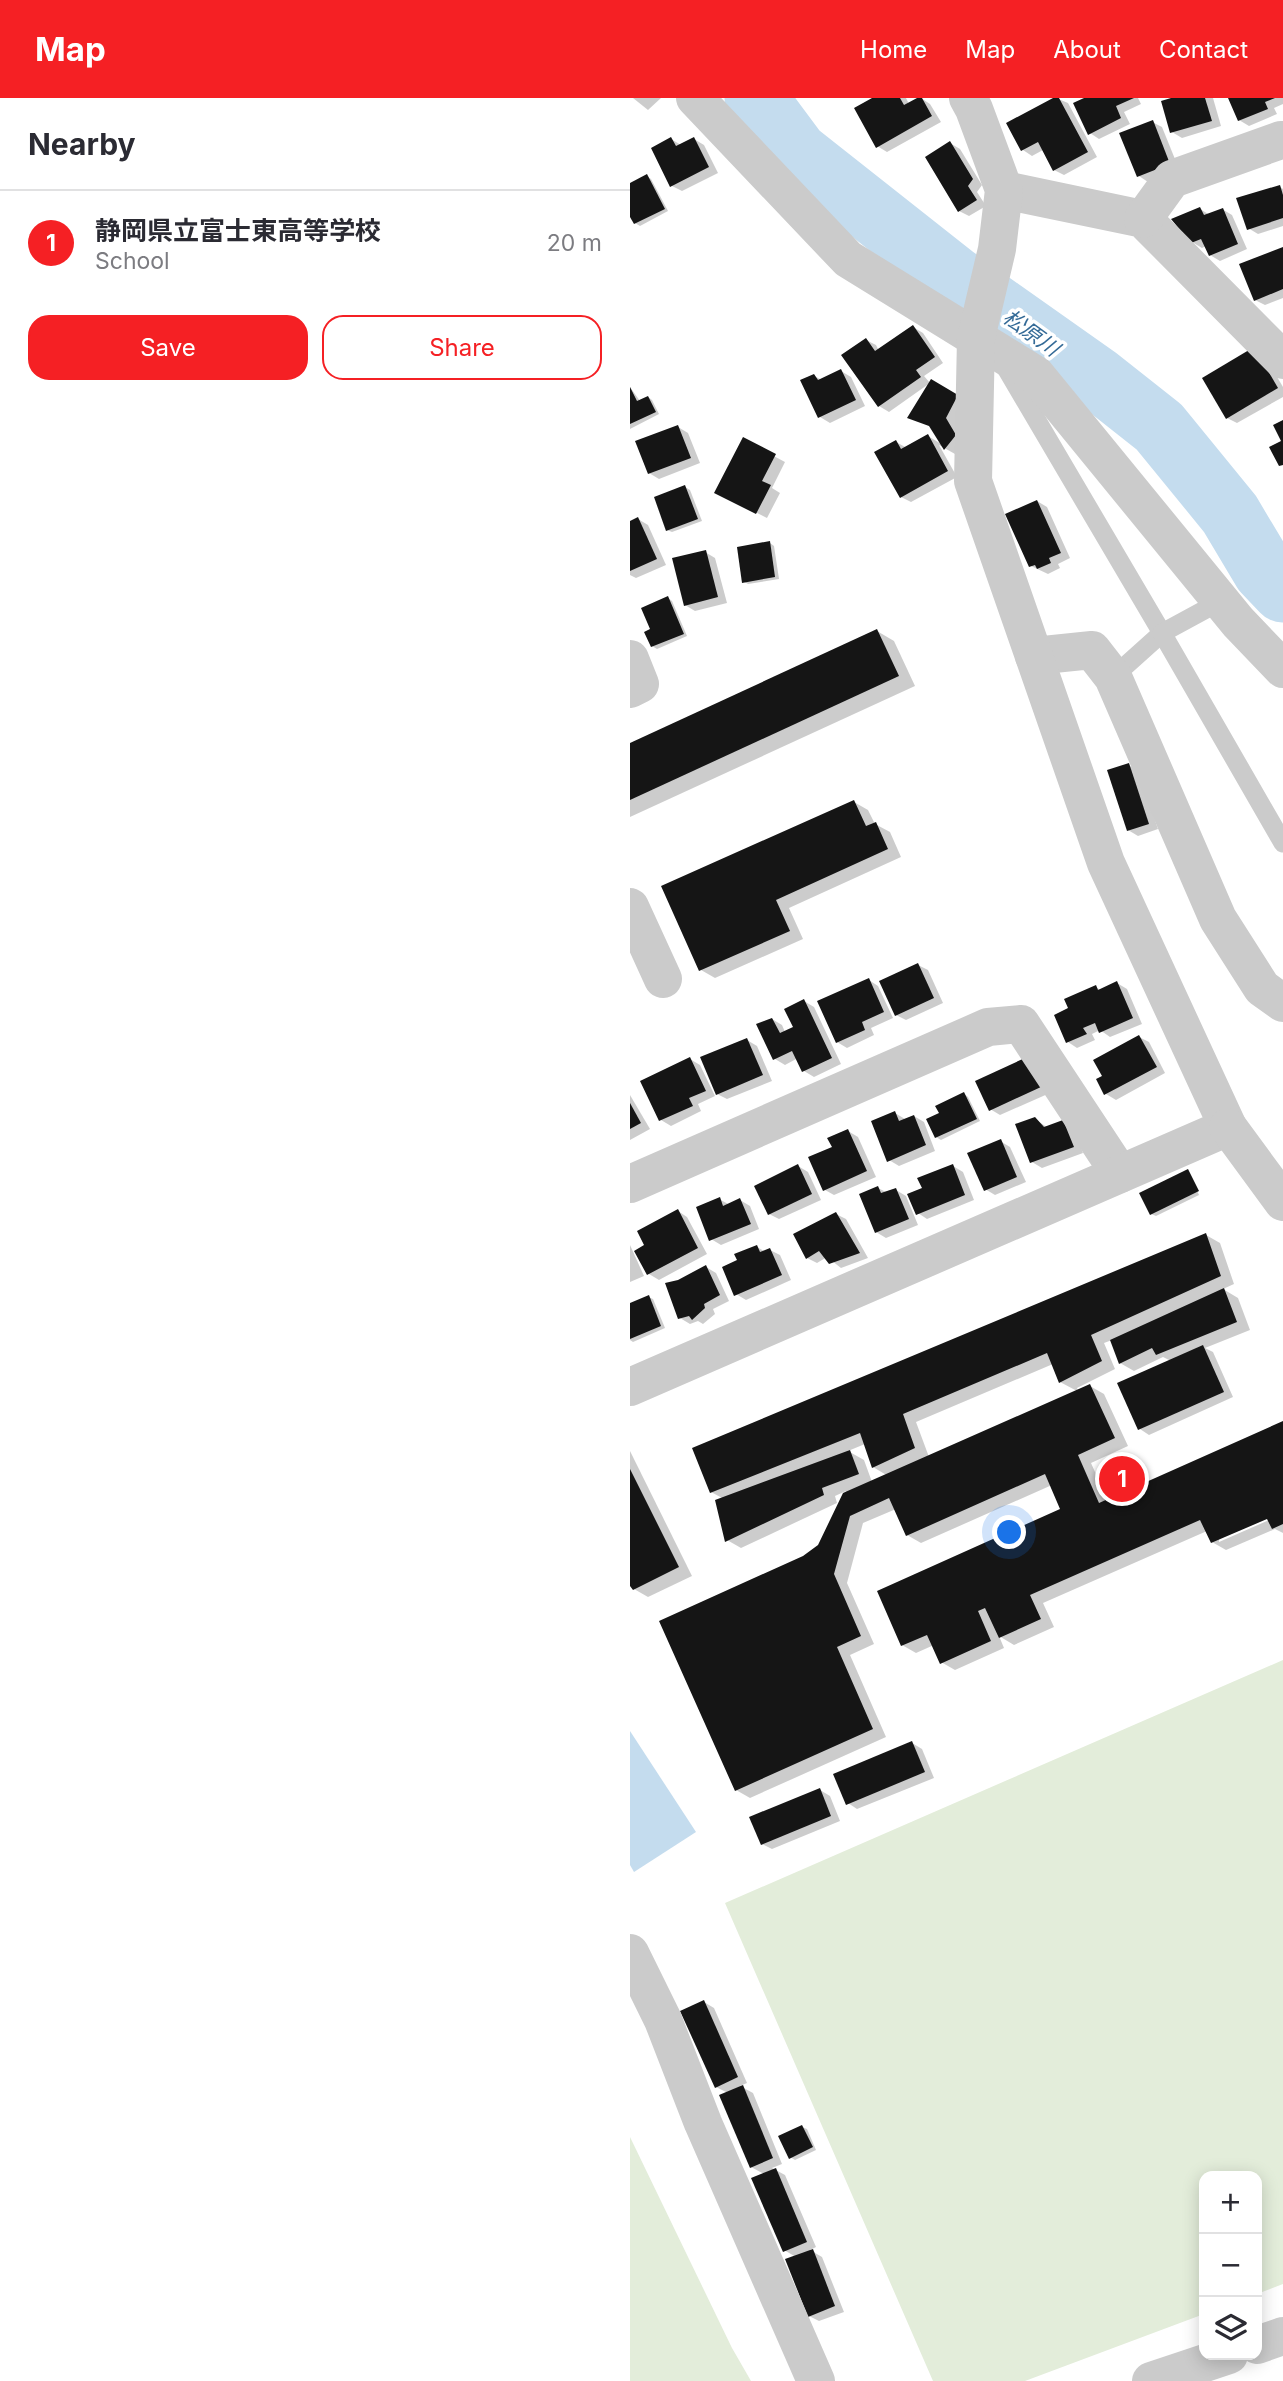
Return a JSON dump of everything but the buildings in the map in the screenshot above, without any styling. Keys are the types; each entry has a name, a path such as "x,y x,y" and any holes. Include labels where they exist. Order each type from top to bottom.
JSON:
{"street":[{"path":"695,98 848,259 984,336 1036,374 1221,601 1283,669"},
{"path":"968,98 1004,190 984,336 972,481 1106,863 1228,1127 1283,1202"},
{"path":"1143,219 1172,179 1281,140"},
{"path":"1004,190 1143,219 1283,360"},
{"path":"1034,656 1092,650 1113,677 1218,919 1262,988 1283,1003"},
{"path":"630,659 640,684 630,689"},
{"path":"630,906 663,979"},
{"path":"630,1184 988,1027 1021,1024 1120,1174"},
{"path":"630,1387 1228,1127"},
{"path":"630,1953 663,2020 703,2123 816,2381"},
{"path":"1262,2343 1283,2336"},
{"path":"1151,2381 1213,2360"}],"lane":[{"path":"984,336 1283,843"},
{"path":"1113,677 1161,633 1221,601"}],"green space":[{"path":"1283,1660 1283,2284 1262,2292 1262,2171 1199,2171 1199,2316 1025,2381 933,2381 725,1903"},
{"path":"630,2137 732,2348 751,2381 630,2381"}],"water":[{"path":"630,1731 696,1832 634,1872 630,1865"}],"waterway":[{"name":"松原川","path":"756,98 797,153 954,277 1097,378 1159,427 1230,514 1264,571 1283,591"}],"place":[{"name":"静岡県立富士東高等学校","path":"1122,1479"}]}
